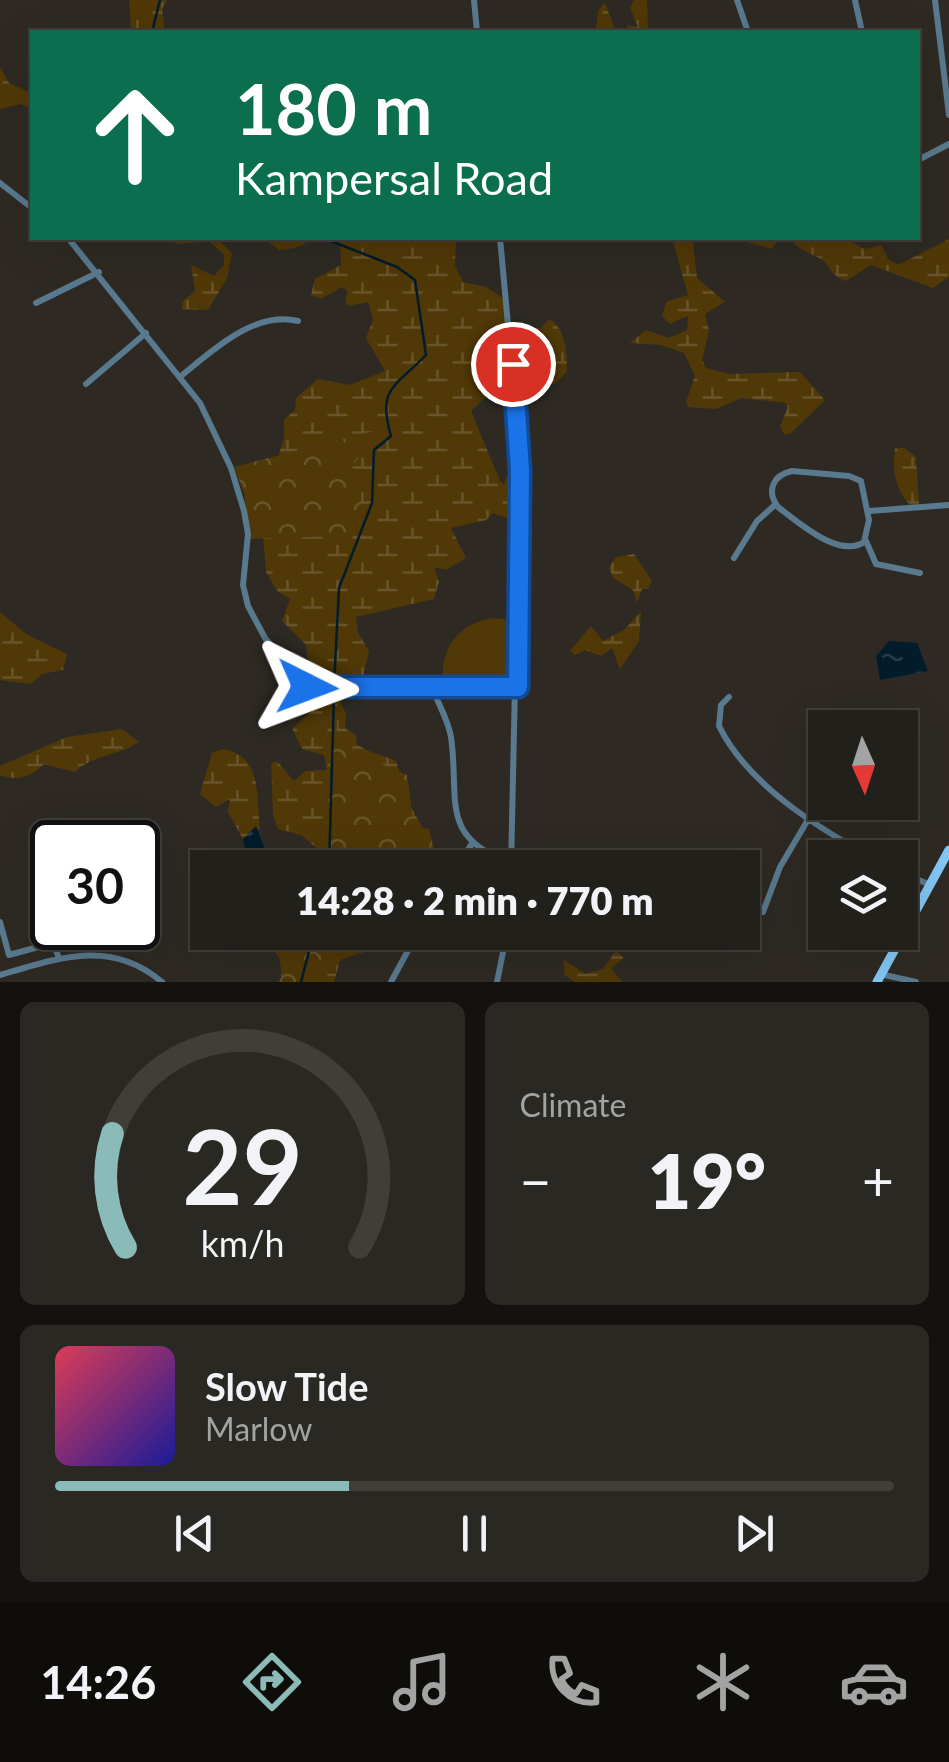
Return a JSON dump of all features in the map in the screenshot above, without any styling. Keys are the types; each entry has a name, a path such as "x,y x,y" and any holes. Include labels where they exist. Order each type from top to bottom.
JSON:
{"main road":[{"path":"878,978 949,850"}],"street":[{"path":"474,0 477,30"},
{"path":"737,0 747,30"},
{"path":"855,0 862,30"},
{"path":"935,0 949,115"},
{"path":"920,159 949,144"},
{"path":"0,183 30,206"},
{"path":"70,240 181,376 208,417 236,484 248,534 243,586 256,624 304,685 334,690 518,687"},
{"path":"500,240 518,418 518,687 512,850"},
{"path":"36,303 99,272"},
{"path":"181,376 234,335 278,318 298,320"},
{"path":"86,384 146,333"},
{"path":"776,504 774,482 782,474 796,471 854,476 866,489 869,512 865,540 876,564 920,573"},
{"path":"776,504 839,546 852,548 865,540"},
{"path":"734,558 757,521 776,504"},
{"path":"869,512 949,505"},
{"path":"432,687 450,733 457,826 486,850"},
{"path":"729,697 719,714 724,735 768,786 808,817"},
{"path":"763,912 780,867 808,820"},
{"path":"812,820 844,840"},
{"path":"467,850 472,842"},
{"path":"918,880 928,884"},
{"path":"0,922 14,971"},
{"path":"9,955 46,945 55,949 59,958"},
{"path":"390,982 408,950"},
{"path":"497,982 503,950"},
{"path":"0,975 59,958 113,956 138,964 162,982"},
{"path":"878,978 916,982"}],"green space":[{"path":"129,0 167,0 162,9 165,30 131,30"},
{"path":"634,0 647,0 648,30 628,30 627,25 638,27 630,8"},
{"path":"605,3 615,30 596,30 598,11"},
{"path":"0,67 9,83 30,92 30,108 21,104 0,109"},
{"path":"949,239 949,277 933,288 871,265 846,281 791,240 848,240 864,249 882,245 888,259 898,265"},
{"path":"171,240 218,240 232,253 227,278 208,310 182,309 182,302 195,291 191,265 214,276 224,265 224,255 209,241 178,244"},
{"path":"266,240 312,240 295,248 279,250"},
{"path":"326,240 456,240 455,265 463,282 486,287 504,299 510,387 497,386 471,411 500,481 504,484 507,476 516,488 513,514 507,518 493,513 486,520 451,528 466,558 446,570 434,567 439,582 434,599 356,617 358,633 369,651 363,677 323,685 311,681 306,645 282,621 290,599 277,591 266,572 261,512 284,438 284,420 295,410 296,398 318,379 350,385 385,371 366,338 373,319 368,302 349,306 345,302 348,291 342,287 321,299 311,295 315,279 341,265 340,243"},
{"path":"673,240 696,240 693,243 697,278 725,302 705,314 709,331 702,360 706,368 729,374 800,372 825,400 790,434 784,434 780,426 786,403 741,398 716,409 689,407 686,402 695,376 684,353 661,345 630,343 646,330 669,338 687,330 688,316 670,324 662,316 666,302 688,295"},
{"path":"739,240 777,240 772,249"},
{"path":"549,319 562,335 567,372 554,384 527,382 521,375 517,335 526,329 541,328"},
{"path":"385,428 356,461 349,476 354,495 372,518 368,535 250,539 244,493 234,467"},
{"path":"895,448 904,448 916,457 919,505 911,506 898,486"},
{"path":"634,554 652,581 648,589 642,589 637,603 633,590 613,578 609,567 616,557"},
{"path":"641,611 639,641 620,669 612,648 601,656 585,650 575,655 570,651 591,626 603,641 624,630"},
{"path":"0,612 26,634 67,654 63,670 42,674 31,684 0,680"},
{"path":"494,618 513,620 512,676 506,682 443,682 445,658 455,638 471,625"},
{"path":"336,691 346,714 345,728 357,736 356,744 396,761 409,804 425,832 378,850 319,850 301,835 278,829 273,815 271,763 277,761 294,781 305,771 327,770 324,755 302,749 292,728"},
{"path":"334,699 338,699 336,744 407,775 414,827 429,829 434,850 326,850"},
{"path":"122,729 139,742 89,762 75,772 44,764 24,777 0,775 0,766 67,737"},
{"path":"223,749 245,760 255,779 260,829 243,839 228,812 230,799 216,807 200,794 212,753"},
{"path":"274,950 369,950 340,960 334,982 282,982 280,960"},
{"path":"294,950 327,950 313,982 279,982"},
{"path":"616,951 624,958 611,968 622,982 574,982 564,974 564,960 586,974 603,969"}],"water":[{"path":"889,641 917,643 928,671 880,680 876,656"},
{"path":"256,826 265,850 245,850 243,839"}],"waterway":[{"path":"152,30 160,0"},
{"path":"328,240 397,267 415,280 426,355 397,382 387,398 391,436 374,450 372,503 339,588 334,686"},
{"path":"330,850 334,694"},
{"path":"301,982 309,950"}],"route":[{"path":"307,687 518,687 520,470 513,364"}]}
